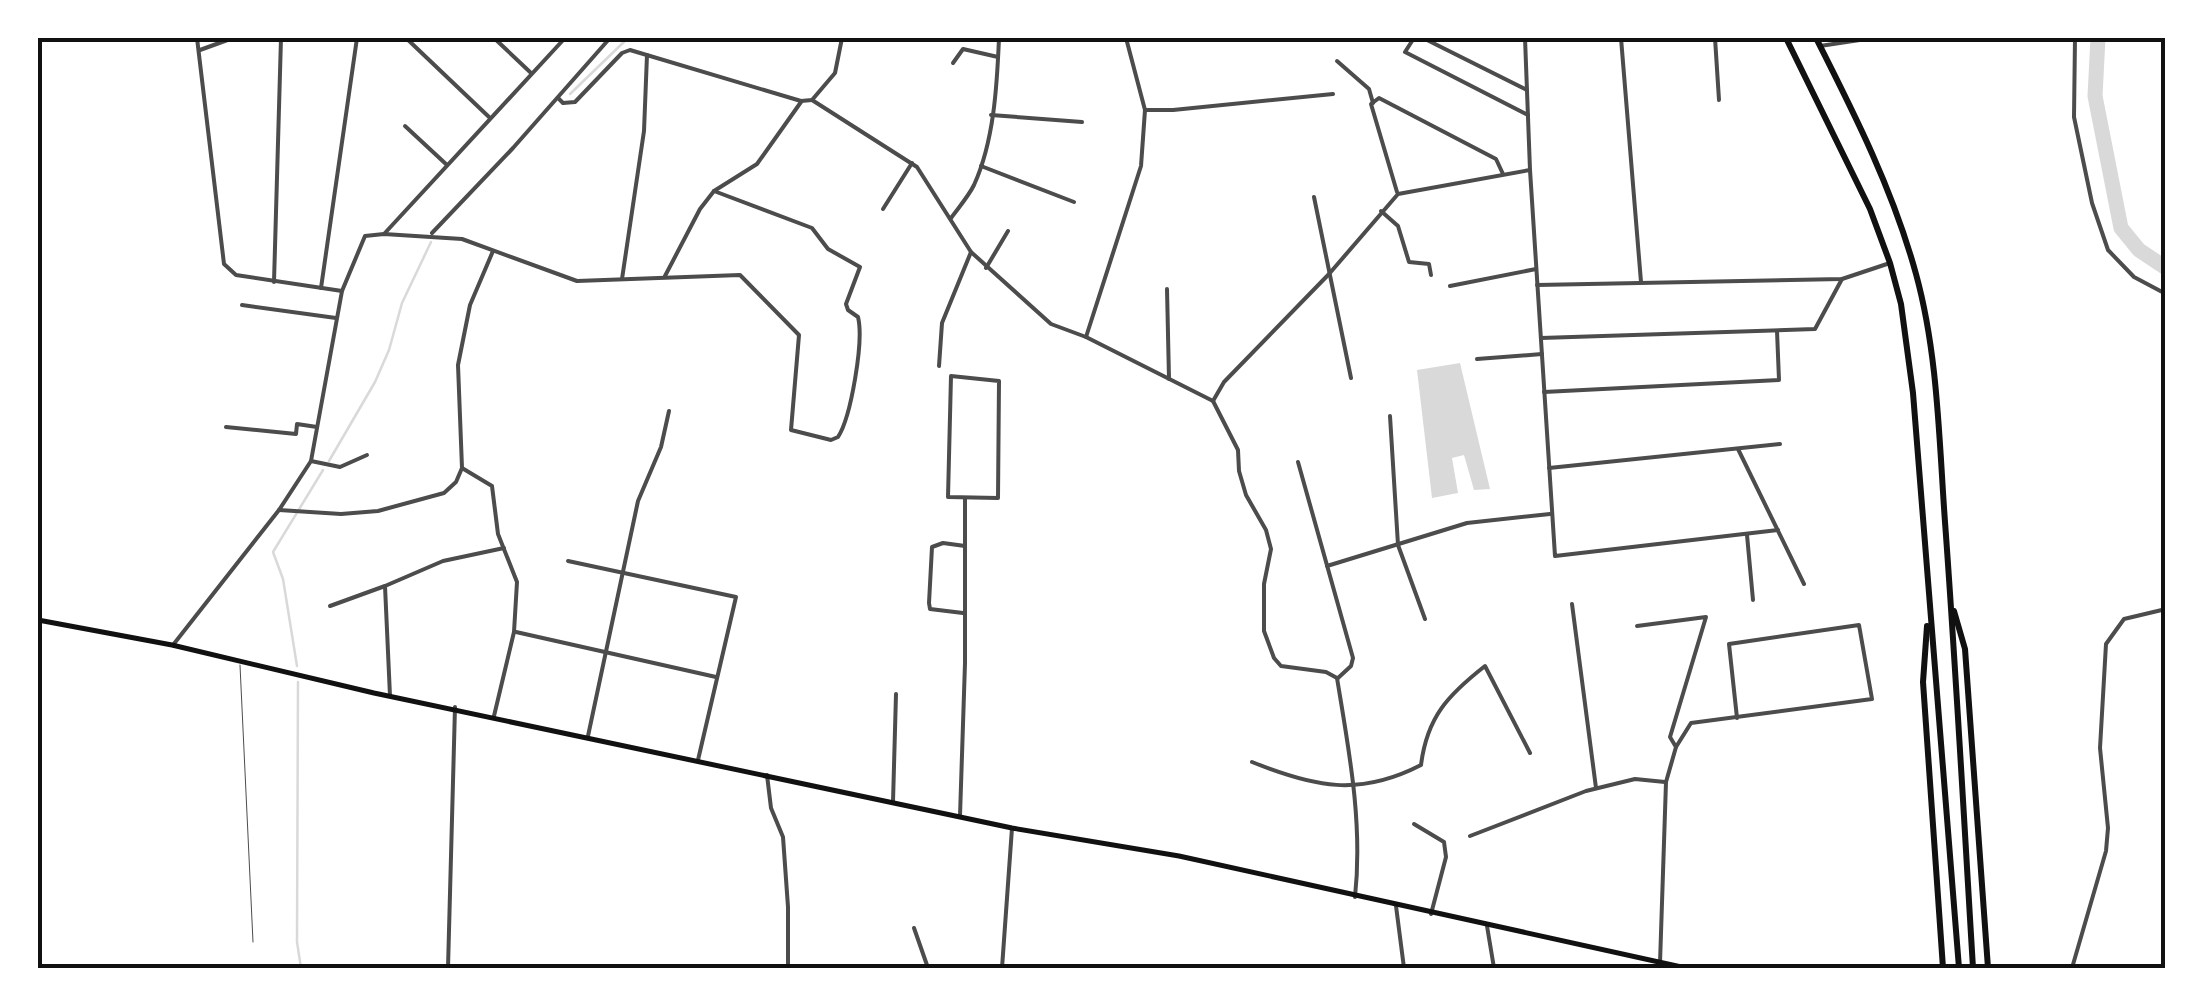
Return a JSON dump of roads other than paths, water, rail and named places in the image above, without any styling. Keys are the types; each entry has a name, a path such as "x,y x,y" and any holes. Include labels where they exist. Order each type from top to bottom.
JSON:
{"main road":[{"path":"1786,38 1870,209 1901,304 1913,392 1959,968"},
{"path":"1818,42 1882,171 1917,278 1936,402 1972,968"},
{"path":"1951,600 1965,649 1988,968"},
{"path":"1929,602 1924,682 1940,968"},
{"path":"38,620 240,660 390,696 1012,828 1179,856 1686,968"}],"street":[{"path":"197,38 224,264 236,275 342,291"},
{"path":"200,50 233,38"},
{"path":"274,282 281,38"},
{"path":"321,288 357,38"},
{"path":"406,38 490,118"},
{"path":"494,38 532,73"},
{"path":"384,234 566,38"},
{"path":"430,235 610,38"},
{"path":"812,100 835,73 842,38"},
{"path":"951,218 972,188 980,166 991,114 999,38"},
{"path":"1086,337 1141,166 1145,110 1126,38"},
{"path":"1414,38 1405,52 1528,116"},
{"path":"1423,38 1527,90"},
{"path":"1526,38 1530,170 1554,556 1778,530"},
{"path":"1621,38 1640,282"},
{"path":"1715,38 1719,100"},
{"path":"1818,42 1873,38"},
{"path":"2075,38 2074,117 2092,203 2108,250 2134,277 2166,294"},
{"path":"953,63 962,49 998,57"},
{"path":"558,98 563,103 574,102 622,53 630,50 801,101 812,100 912,163 933,187 971,252 1051,324 1086,337 1213,400 1238,450 1246,495 1266,530 1271,549 1264,584 1264,631 1274,658 1281,666 1326,672 1337,678"},
{"path":"622,278 644,131 646,54"},
{"path":"1337,61 1369,90 1398,194"},
{"path":"1145,110 1334,94"},
{"path":"1373,103 1380,98 1496,158 1503,174"},
{"path":"666,276 714,191 757,164 801,101"},
{"path":"991,114 1082,122"},
{"path":"405,126 446,165"},
{"path":"883,208 912,163"},
{"path":"980,166 1074,202"},
{"path":"1213,400 1224,382 1329,274 1398,194 1530,170"},
{"path":"172,646 279,510 311,461 342,291 365,236 430,235 462,239 577,281 740,275 799,335 791,430 830,440 842,432 852,394 860,332 859,320 846,304 860,267 828,249 812,228 714,191"},
{"path":"1314,197 1351,378"},
{"path":"1381,210 1398,226 1409,262 1429,264 1431,274"},
{"path":"986,268 1008,231"},
{"path":"279,510 341,514 378,511 450,490 462,468 458,364 470,305 493,250"},
{"path":"940,366 942,323 971,252"},
{"path":"1538,285 1842,280 1890,263"},
{"path":"1450,286 1536,269"},
{"path":"1541,338 1815,329 1842,280"},
{"path":"1167,289 1168,380"},
{"path":"242,305 338,318"},
{"path":"1544,392 1779,380 1777,331"},
{"path":"1477,359 1542,354"},
{"path":"952,376 999,381 998,498 965,498 948,498 952,376"},
{"path":"588,736 638,501 661,447 668,411"},
{"path":"1390,416 1398,545 1426,619"},
{"path":"226,426 296,434 297,424 318,427"},
{"path":"1549,468 1780,444"},
{"path":"1737,448 1804,584"},
{"path":"311,461 340,467 367,455"},
{"path":"1298,462 1354,658 1337,678"},
{"path":"462,468 492,486 498,534 517,582 514,632 494,716"},
{"path":"960,816 965,498"},
{"path":"1327,566 1467,524 1552,513"},
{"path":"1746,534 1753,600"},
{"path":"965,546 943,543 932,547 928,602 934,611 965,613"},
{"path":"330,606 443,561 504,548"},
{"path":"568,560 736,597 698,760"},
{"path":"385,586 390,696"},
{"path":"1572,604 1596,788"},
{"path":"2072,968 2106,850 2108,828 2100,748 2106,644 2124,619 2166,608"},
{"path":"1637,626 1706,618 1670,737 1676,747"},
{"path":"1660,963 1666,782 1676,747 1691,723 1737,718 1872,699 1859,625 1729,644 1737,718"},
{"path":"514,632 716,677"},
{"path":"1252,762 1296,780 1355,787 1393,780 1421,765 1424,737 1437,712 1460,685 1485,666 1530,752"},
{"path":"1337,678 1355,787 1355,897"},
{"path":"893,802 896,694"},
{"path":"448,968 455,708"},
{"path":"767,775 771,808 783,837 788,968"},
{"path":"1470,836 1596,788 1635,779 1666,782"},
{"path":"1414,824 1444,842 1446,857 1430,914"},
{"path":"1002,968 1012,828"},
{"path":"1396,906 1404,968"},
{"path":"1487,926 1494,968"},
{"path":"914,928 928,968"}],"lane":[{"path":"240,660 253,942"}],"waterway":[{"path":"570,94 628,38"},
{"path":"2098,38 2095,96 2121,228 2139,250 2166,268"},
{"path":"329,461 375,382 402,303 431,242"},
{"path":"297,666 283,579 273,552 323,470"},
{"path":"298,682 297,942 301,968"}]}
